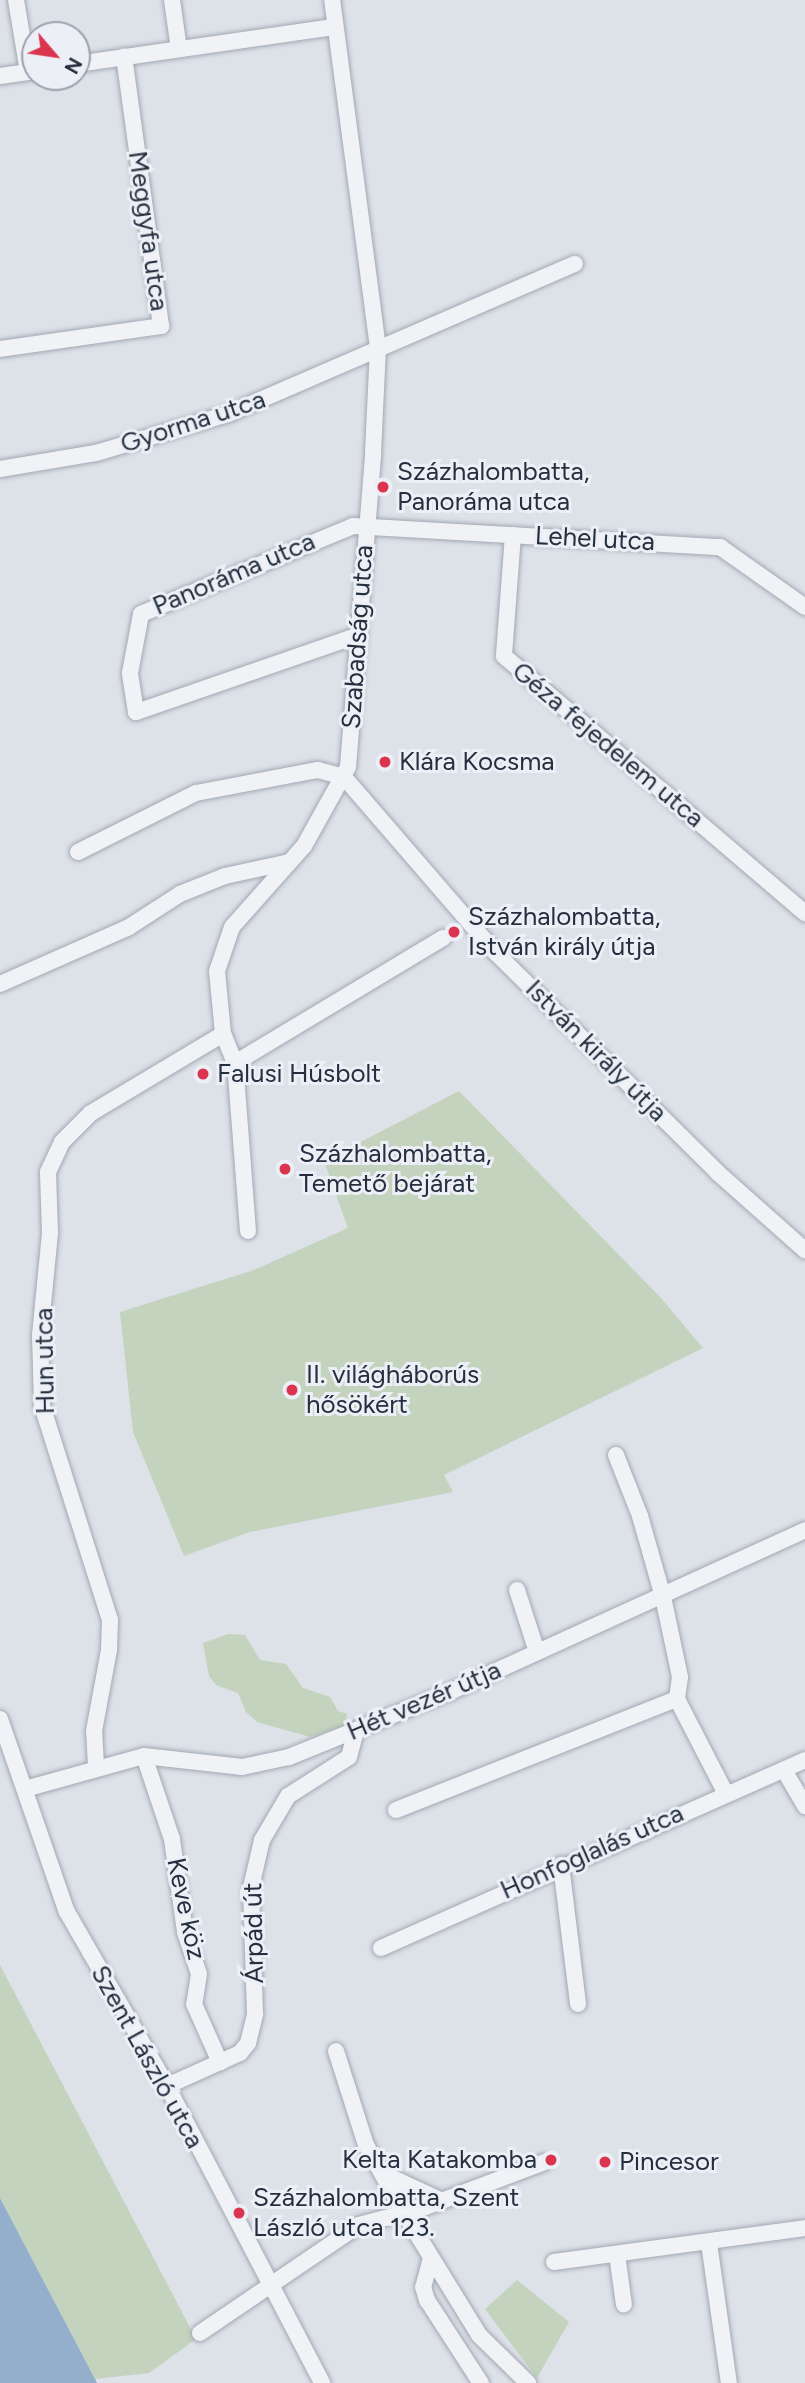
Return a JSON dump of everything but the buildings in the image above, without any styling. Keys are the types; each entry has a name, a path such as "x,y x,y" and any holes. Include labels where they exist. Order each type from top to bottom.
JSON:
{"street":[{"path":"16,0 21,24"},
{"path":"172,0 179,50"},
{"name":"Szabadság utca","path":"248,1231 235,1063 223,1034 217,971 224,942 243,913 290,862 344,777 351,750 356,636 378,348 332,0"},
{"path":"91,62 335,27"},
{"name":"Meggyfa utca","path":"0,349 161,326 124,57"},
{"path":"0,75 21,72"},
{"name":"Gyorma utca","path":"0,469 96,453 166,434 278,395 378,348 575,264"},
{"name":"Lehel utca","path":"366,526 720,547 805,607"},
{"name":"Panoráma utca","path":"356,636 136,712 130,673 141,614 346,528 366,526"},
{"name":"Géza fejedelem utca","path":"513,535 504,656 805,913"},
{"path":"78,852 196,793 318,770 344,777"},
{"name":"István király útja","path":"344,777 496,953 717,1172 805,1250"},
{"path":"0,984 129,927 180,894 225,876 290,862"},
{"path":"235,1063 443,938"},
{"name":"Hun utca","path":"96,1766 94,1731 109,1650 110,1620 42,1405 40,1335 50,1233 48,1171 62,1142 91,1113 223,1034"},
{"path":"616,1455 640,1516 663,1597 680,1677 677,1699 725,1793"},
{"name":"Hét vezér útja","path":"25,1789 96,1766 144,1756 211,1765 266,1764 356,1731 663,1597 805,1530"},
{"path":"517,1590 537,1652"},
{"path":"396,1811 677,1699"},
{"name":"Szent László utca","path":"0,1719 67,1912 167,2087 322,2383"},
{"name":"Árpád út","path":"167,2087 240,2053 252,2032 256,1982 251,1888 262,1840 288,1796 349,1757 356,1731"},
{"name":"Keve köz","path":"144,1756 172,1839 185,1932 199,1974 194,2004 220,2062"},
{"name":"Honfoglalás utca","path":"381,1948 561,1865 805,1760"},
{"path":"784,1770 805,1806"},
{"path":"561,1865 578,2004"},
{"path":"336,2051 366,2145 430,2258 478,2335 528,2383"},
{"path":"200,2333 338,2236 376,2218 404,2213 442,2201 545,2162"},
{"path":"382,2173 442,2201"},
{"path":"554,2262 805,2228"},
{"path":"709,2243 729,2383"},
{"path":"617,2254 624,2305"},
{"path":"430,2258 423,2287 427,2300 481,2383"}],"green space":[{"path":"459,1091 660,1297 703,1348 444,1475 453,1492 250,1532 184,1556 133,1432 120,1312 254,1270 348,1228 324,1161"},
{"path":"228,1634 245,1635 260,1660 286,1664 303,1688 330,1697 338,1711 347,1714 345,1725 310,1737 257,1722 246,1712 238,1693 216,1685 209,1676 203,1643"},
{"path":"0,1965 196,2339 149,2373 95,2379 0,2198"},
{"path":"517,2280 569,2322 537,2378 485,2309"}],"water":[{"path":"0,2198 95,2379 97,2383 0,2383"}],"place":[{"name":"Százhalombatta, Panoráma utca","path":"383,487"},
{"name":"Klára Kocsma","path":"385,762"},
{"name":"Százhalombatta, István király útja","path":"454,932"},
{"name":"Falusi Húsbolt","path":"203,1074"},
{"name":"Százhalombatta, Temető bejárat","path":"285,1169"},
{"name":"II. világháborús hősökért","path":"292,1390"},
{"name":"Kelta Katakomba","path":"551,2160"},
{"name":"Pincesor","path":"605,2162"},
{"name":"Százhalombatta, Szent László utca 123.","path":"239,2213"}]}
